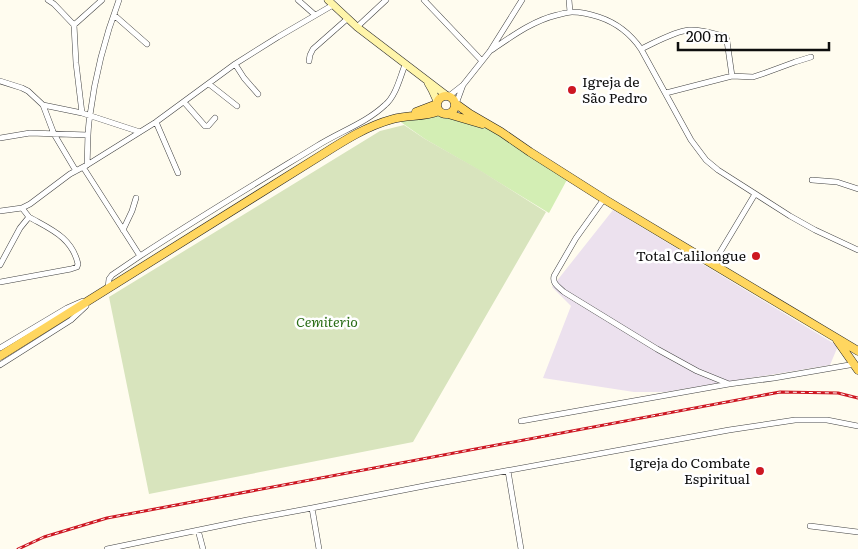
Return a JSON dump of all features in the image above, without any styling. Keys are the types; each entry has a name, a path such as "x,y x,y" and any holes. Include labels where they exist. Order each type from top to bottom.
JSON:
{"main road":[{"path":"0,356 362,130 394,118 431,114 441,97 448,95 456,104 470,114 604,199 858,351"},
{"path":"448,114 454,110 456,104"},
{"path":"438,105 441,113 496,129"},
{"path":"836,338 856,367"}],"street":[{"path":"48,0 74,25 82,113"},
{"path":"74,25 102,0"},
{"path":"119,0 103,49 90,116 85,166 140,256"},
{"path":"298,0 315,16"},
{"path":"357,27 386,0"},
{"path":"424,0 482,61"},
{"path":"0,211 22,208 30,204 76,171 156,122 236,64 315,16 330,2 347,19 405,65 448,95 463,85 490,51 522,0"},
{"path":"569,0 570,12"},
{"path":"490,51 532,24 551,16 570,12 589,14 622,28 641,48 691,140 706,160 718,170 790,216 858,250"},
{"path":"114,15 147,44"},
{"path":"309,61 313,50 347,19"},
{"path":"641,48 688,30 703,31 723,36 727,41 732,76"},
{"path":"666,93 732,76 753,77 811,57"},
{"path":"236,64 244,78 258,94"},
{"path":"108,288 109,279 112,276 140,256 331,137 374,114 386,104 393,94 405,65"},
{"path":"426,81 438,105"},
{"path":"0,82 22,88 43,105 54,134 76,171"},
{"path":"209,84 238,106"},
{"path":"456,104 463,85"},
{"path":"184,102 205,126 208,126 216,118"},
{"path":"43,105 82,113 140,132"},
{"path":"156,122 178,173"},
{"path":"0,138 30,133 88,135"},
{"path":"812,180 838,182 858,189"},
{"path":"712,264 755,194"},
{"path":"123,230 136,198"},
{"path":"604,199 567,253 554,276 554,283 564,292 657,349 697,371 729,384"},
{"path":"0,282 71,269 78,264 70,246 60,234 29,217 22,208"},
{"path":"0,266 20,228 29,217"},
{"path":"0,348 67,308 97,294"},
{"path":"0,365 71,320 97,294"},
{"path":"521,421 729,384 856,367"},
{"path":"106,549 429,485 721,432 796,420 827,420 858,426"},
{"path":"508,470 521,549"},
{"path":"312,508 319,549"},
{"path":"810,526 857,533"},
{"path":"198,530 203,549"}],"shaded area":[{"path":"613,210 838,346 830,365 665,392 634,392 543,378 571,306 552,287"}],"green space":[{"path":"441,113 495,129 569,176 549,213 425,139 395,118"},
{"name":"Cemiterio","path":"404,125 546,212 413,442 149,494 109,297 380,131"}],"railway":[{"path":"18,549 44,537 107,518 780,392 838,393 858,398"}],"place":[{"name":"Igreja de São Pedro","path":"572,90"},
{"name":"Total Calilongue","path":"756,256"},
{"name":"Igreja do Combate Espiritual","path":"760,471"}]}
